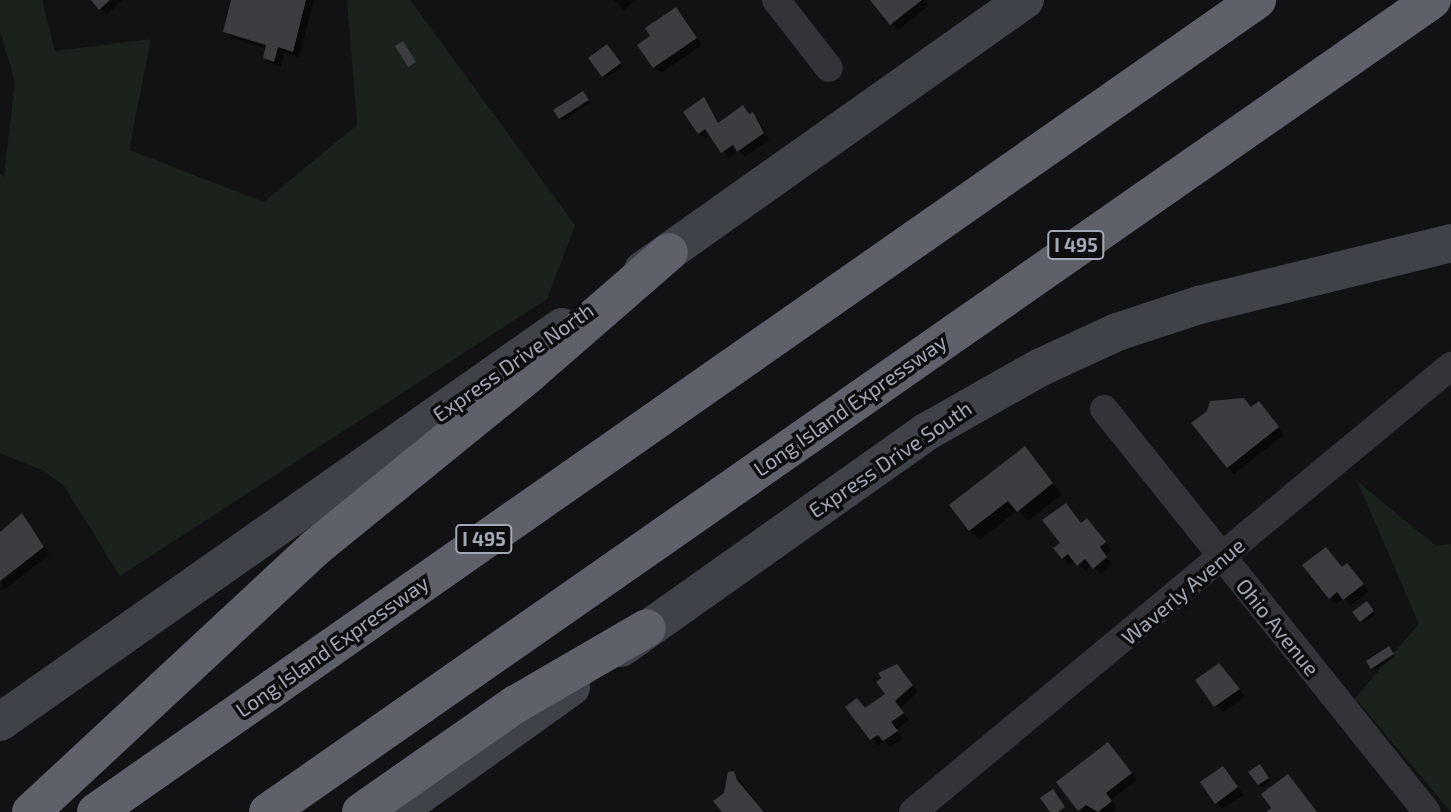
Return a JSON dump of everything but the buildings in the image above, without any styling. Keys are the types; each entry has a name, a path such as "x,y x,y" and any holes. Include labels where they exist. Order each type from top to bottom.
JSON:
{"highway":[{"name":"Long Island Expressway","path":"96,812 1257,0"},
{"name":"Long Island Expressway","path":"268,812 1432,0"},
{"path":"31,812 315,548 530,373 669,252"},
{"path":"361,812 516,704 647,628"}],"main road":[{"name":"Express Drive North","path":"0,722 1025,0"},
{"name":"Express Drive South","path":"396,812 647,628 944,420 1068,354 1199,304 1451,243"}],"street":[{"path":"776,0 830,68"},
{"name":"Waverly Avenue","path":"913,812 1224,559 1451,366"},
{"name":"Ohio Avenue","path":"1104,409 1427,812"}],"shaded area":[{"path":"0,0 42,0 55,51 151,39 129,150 264,202 357,125 347,0 410,0 575,225 547,299 120,576 64,486 44,471 0,453 0,174 4,177 15,82 0,31"},
{"path":"1357,481 1436,546 1451,544 1451,812 1355,698 1419,624"}]}
